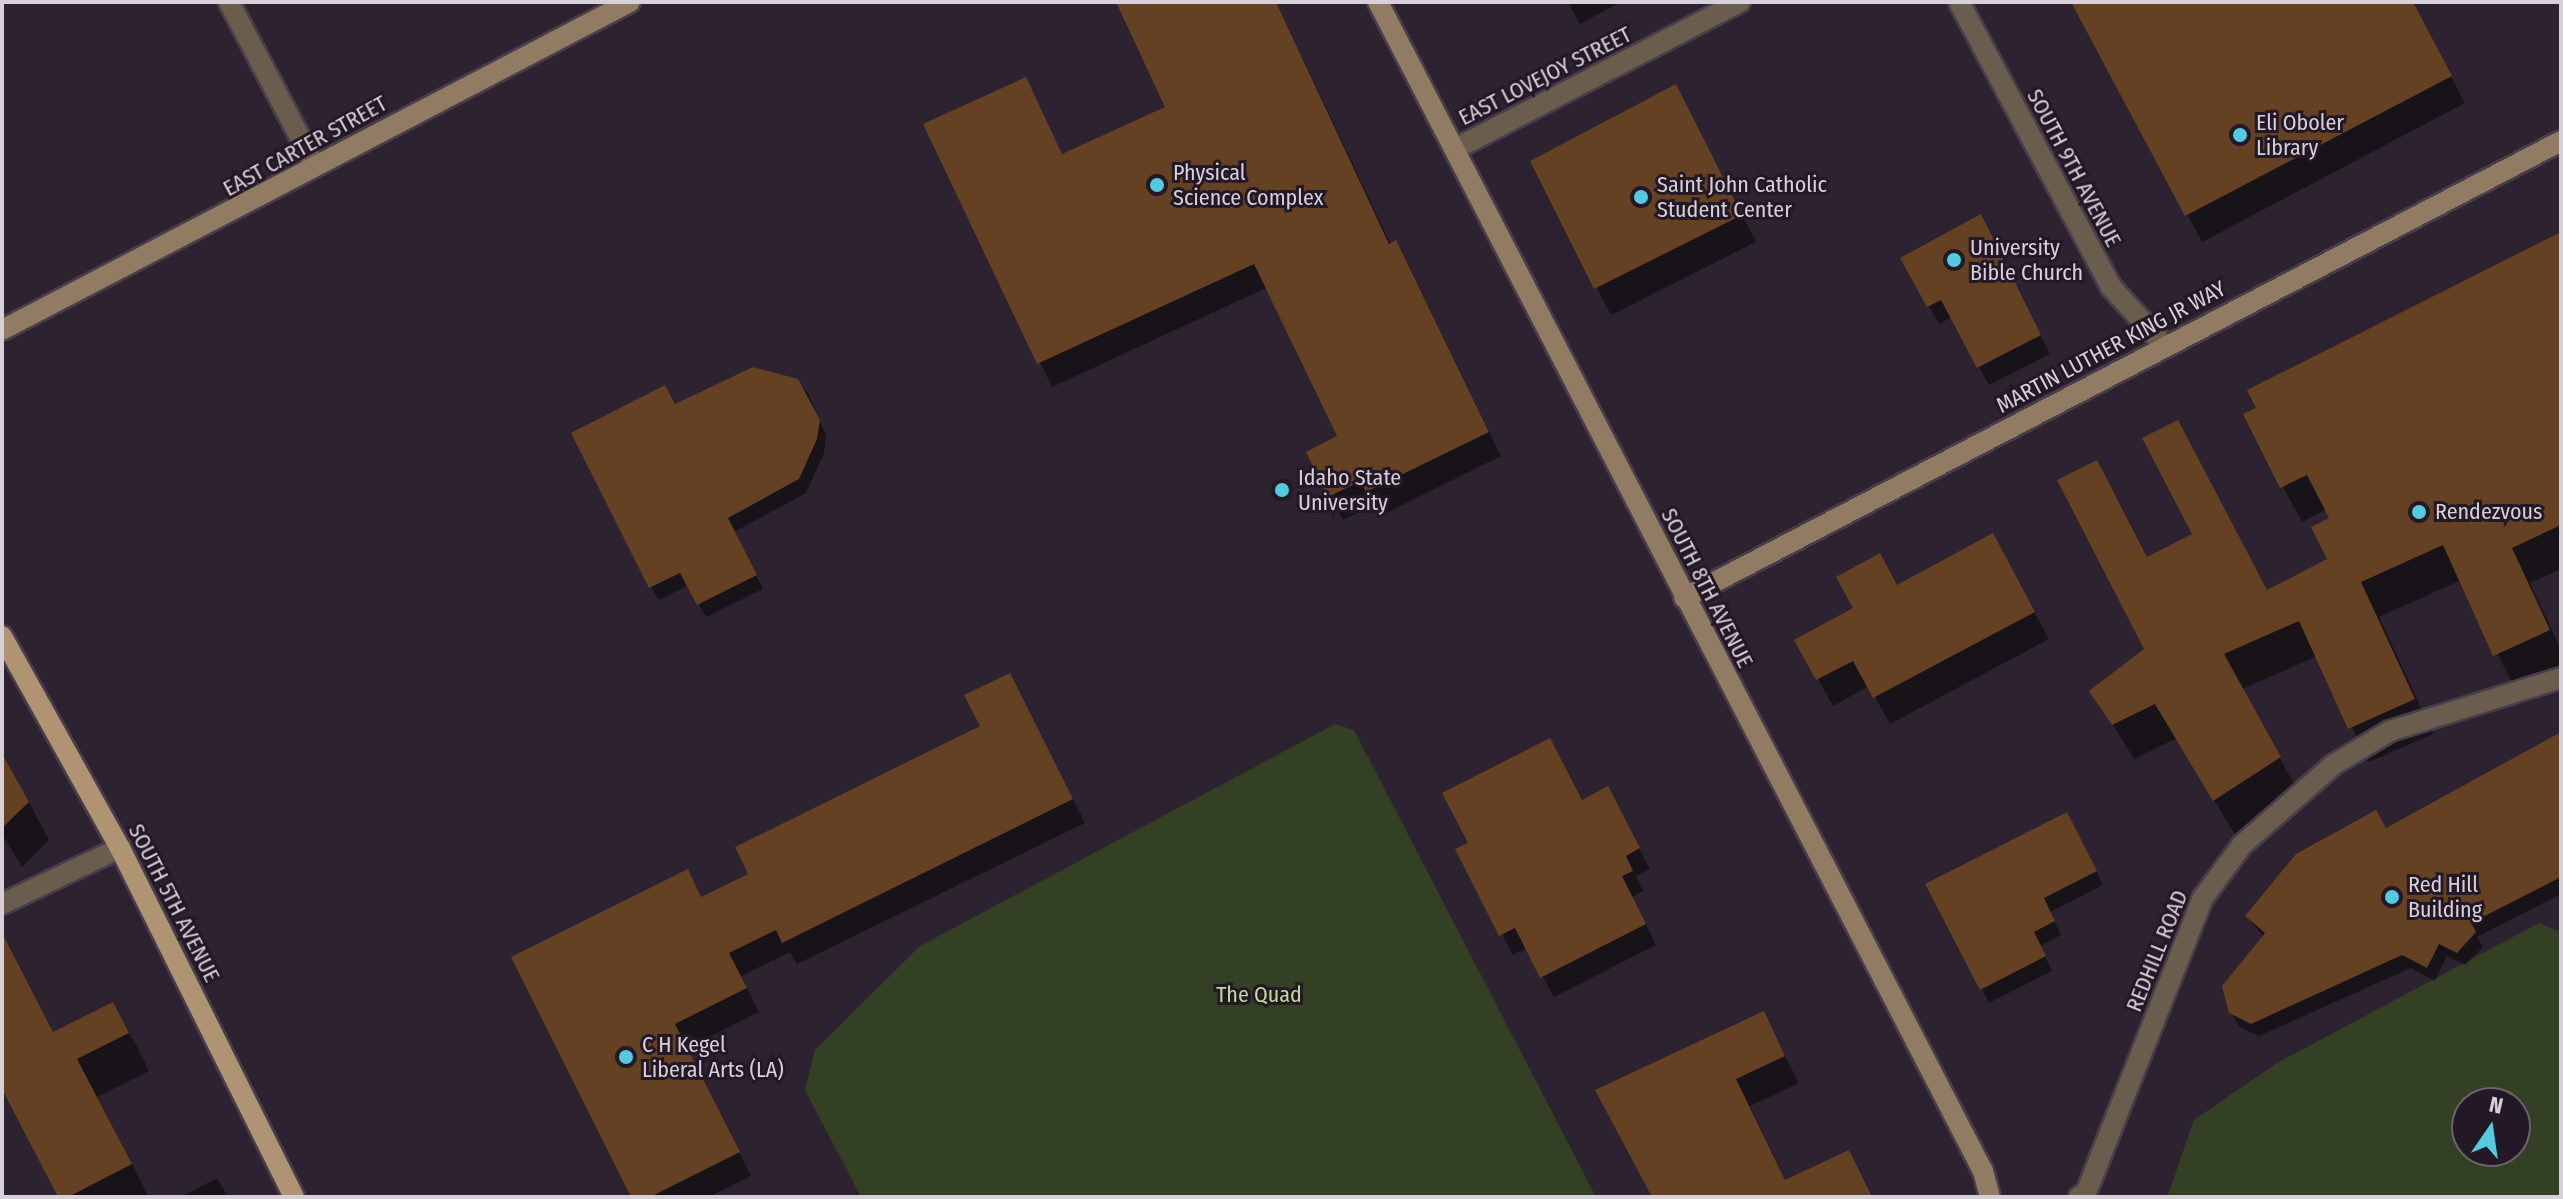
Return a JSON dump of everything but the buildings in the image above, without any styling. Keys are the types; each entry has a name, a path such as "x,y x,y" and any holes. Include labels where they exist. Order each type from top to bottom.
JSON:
{"main road":[{"name":"SOUTH 5TH AVENUE","path":"2,636 120,848 294,1197"}],"street":[{"path":"229,2 314,164"},
{"name":"EAST CARTER STREET","path":"2,330 218,220 314,164 630,2"},
{"name":"SOUTH 8TH AVENUE","path":"1378,2 1457,148 1684,598 1983,1171 1990,1197"},
{"name":"EAST LOVEJOY STREET","path":"1457,148 1740,2"},
{"name":"SOUTH 9TH AVENUE","path":"1959,2 2111,287 2164,345"},
{"name":"MARTIN LUTHER KING JR WAY","path":"1684,598 2164,345 2561,141"},
{"name":"REDHILL ROAD","path":"2079,1197 2086,1193 2203,898 2242,845 2333,765 2390,731 2561,678"},
{"path":"2,904 120,848"}],"green space":[{"name":"The Quad","path":"1335,724 1354,730 1596,1197 861,1197 805,1090 815,1050 920,946"},
{"path":"2539,923 2561,932 2561,1197 2167,1197 2194,1120 2277,1063"}],"place":[{"name":"Eli Oboler Library","path":"2240,135"},
{"name":"Physical Science Complex","path":"1157,185"},
{"name":"Saint John Catholic Student Center","path":"1641,197"},
{"name":"University Bible Church","path":"1954,260"},
{"name":"Idaho State University","path":"1282,490"},
{"name":"Rendezvous","path":"2419,512"},
{"name":"Red Hill Building","path":"2392,897"},
{"name":"C H Kegel Liberal Arts (LA)","path":"626,1057"}]}
